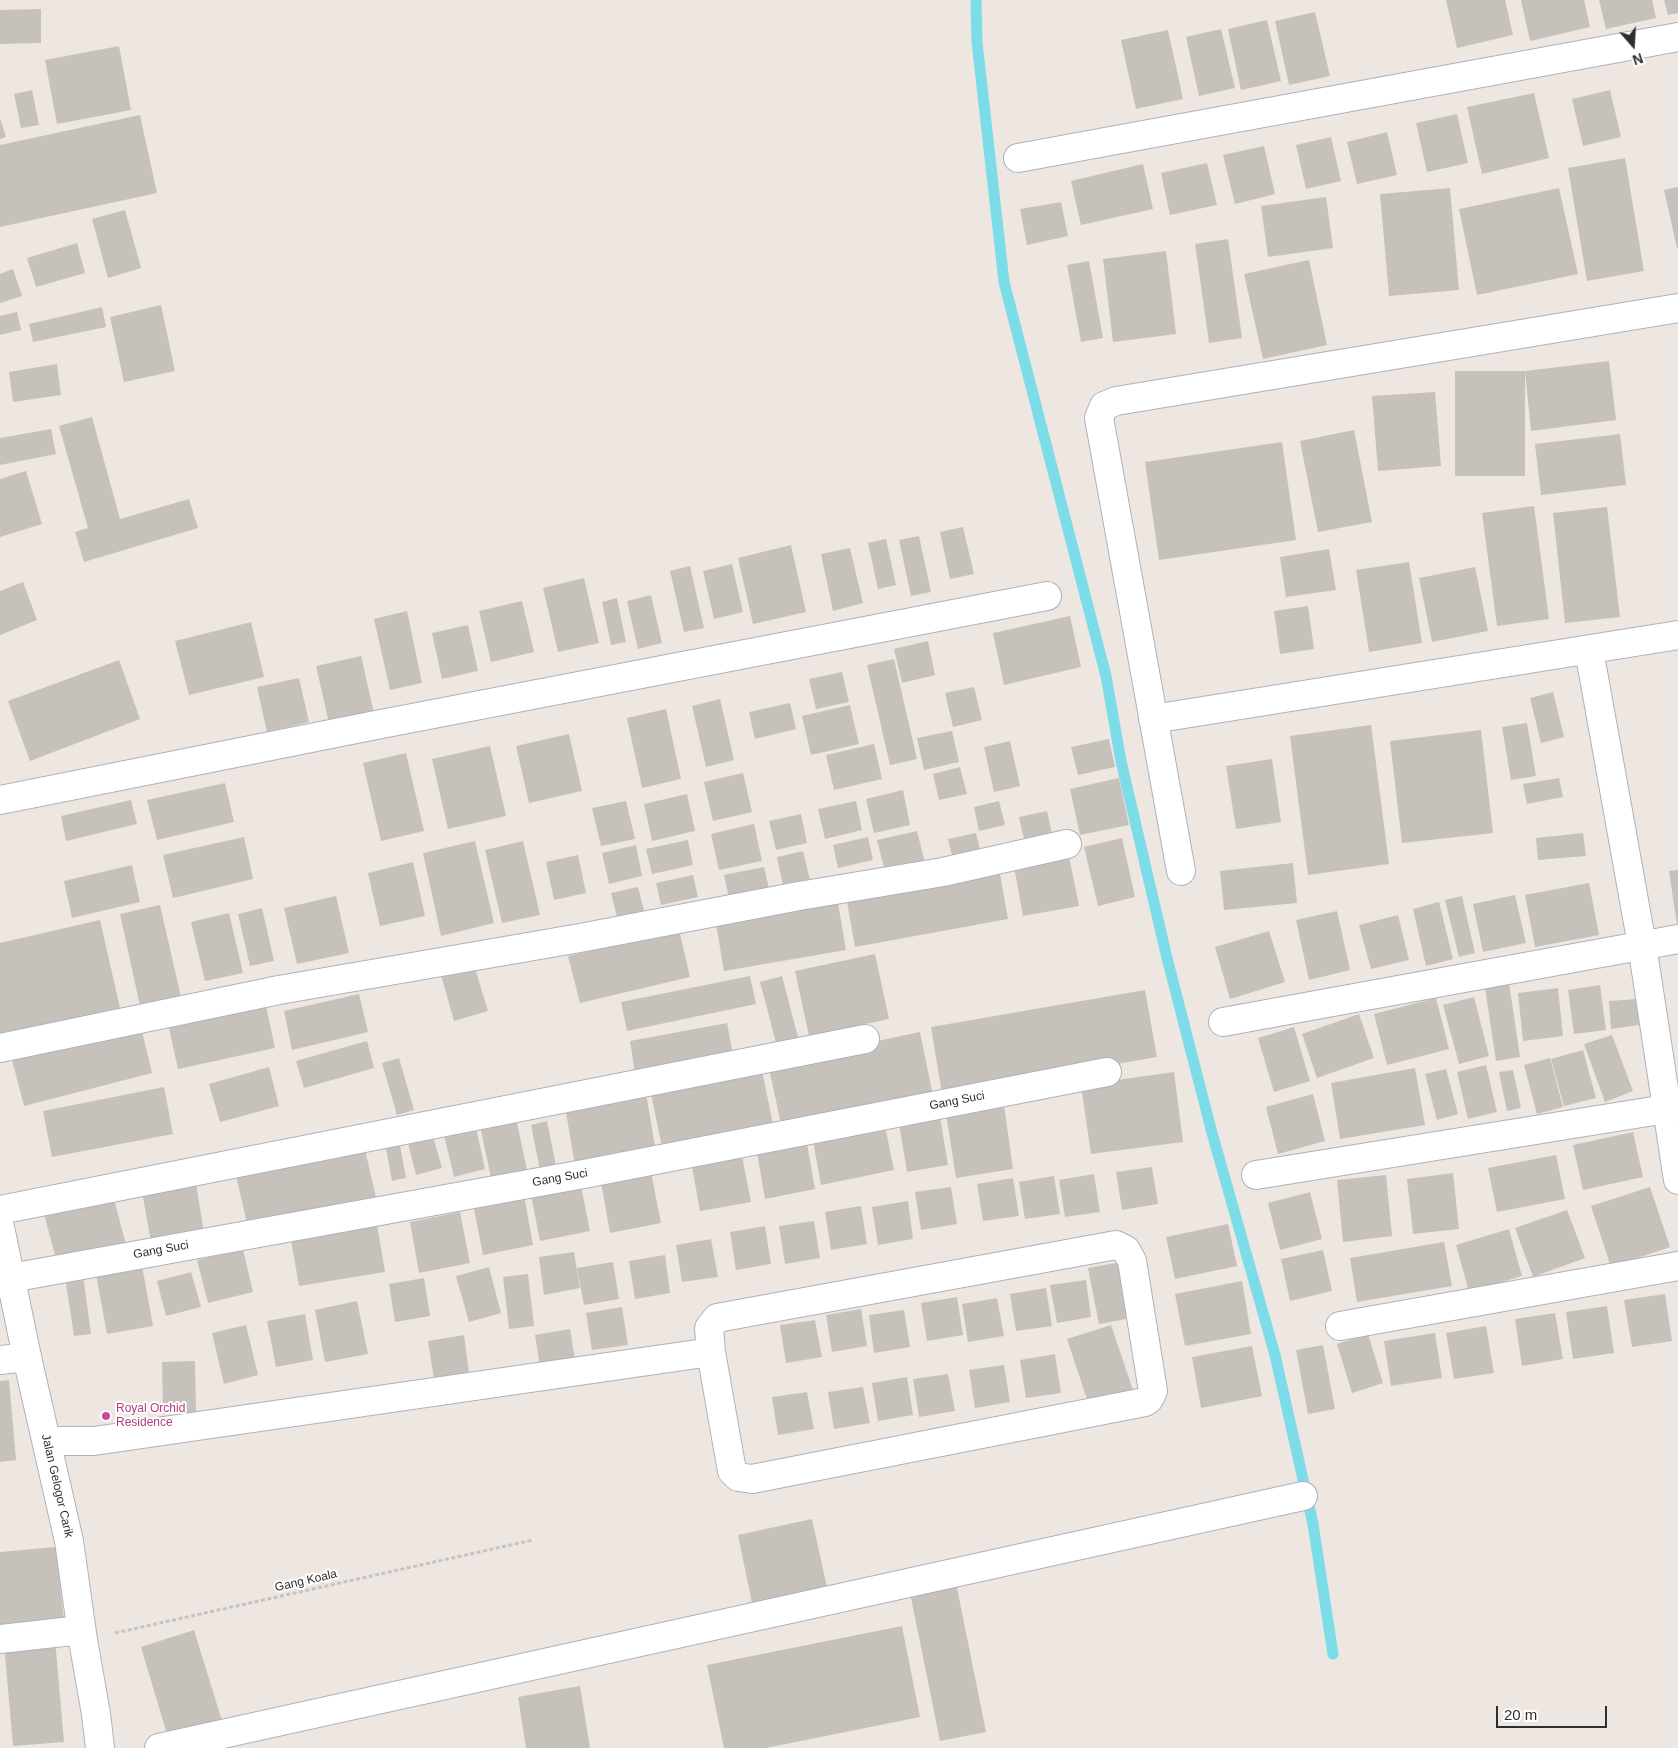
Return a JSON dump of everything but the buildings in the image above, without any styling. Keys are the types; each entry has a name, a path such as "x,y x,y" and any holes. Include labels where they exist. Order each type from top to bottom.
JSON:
{"street":[{"path":"1018,158 1678,37"},
{"path":"1181,871 1099,418 1104,406 1116,401 1678,308"},
{"path":"0,800 1046,596"},
{"path":"1153,719 1678,635"},
{"path":"1589,650 1673,1108 1678,1180"},
{"path":"0,1048 279,990 580,938 799,896 943,872 1066,844"},
{"path":"1223,1022 1678,939"},
{"path":"0,1210 864,1039"},
{"name":"Gang Suci","path":"11,1278 589,1173 1107,1072"},
{"path":"1256,1175 1673,1108"},
{"name":"Jalan Gelogor Carik","path":"0,1227 27,1357 69,1541 100,1748"},
{"path":"1116,1244 1126,1250 1132,1261 1154,1391 1145,1402 752,1479 738,1477 732,1471 711,1352 709,1328 713,1320 722,1316 1116,1244"},
{"path":"1340,1326 1678,1266"},
{"path":"47,1441 94,1441 711,1352"},
{"path":"0,1360 27,1357"},
{"path":"159,1748 1303,1496"},
{"path":"0,1639 82,1635"}],"path":[{"name":"Gang Koala","path":"82,1635 533,1540"}],"waterway":[{"path":"976,0 977,42 1004,282 1106,676 1121,761 1167,958 1212,1133 1275,1355 1313,1524 1333,1654"}],"place":[{"name":"Royal Orchid Residence","path":"106,1416"}]}
